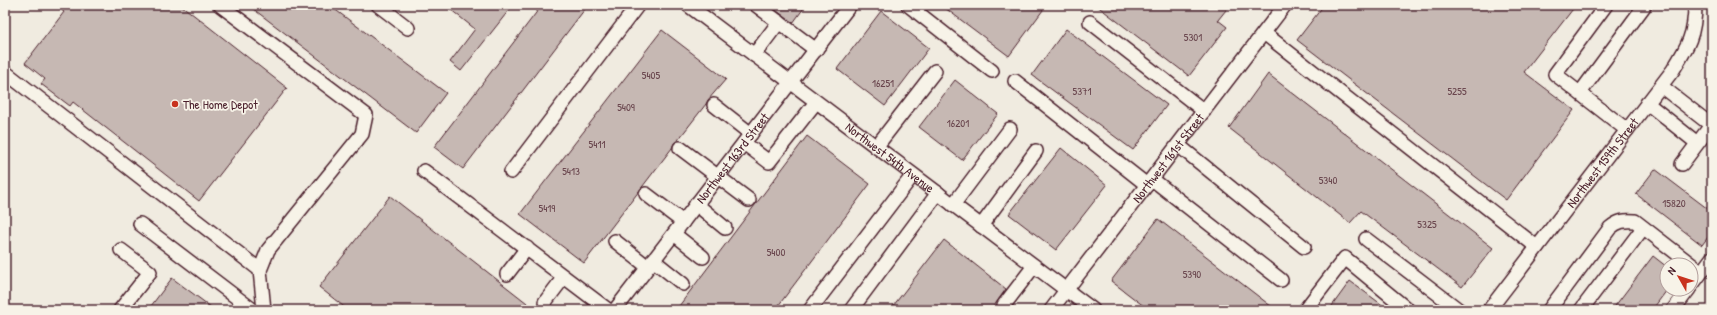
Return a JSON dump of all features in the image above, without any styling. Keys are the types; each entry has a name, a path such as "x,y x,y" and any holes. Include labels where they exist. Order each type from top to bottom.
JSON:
{"street":[{"path":"220,5 366,115 362,134 268,250 260,270 264,310"},
{"path":"378,5 408,28"},
{"path":"511,172 638,5"},
{"name":"Northwest 54th Avenue","path":"688,5 1093,310"},
{"path":"756,5 816,50"},
{"name":"Northwest 163rd Street","path":"617,308 850,5"},
{"path":"908,5 992,72"},
{"name":"Northwest 161st Street","path":"1051,310 1285,5"},
{"path":"1606,5 1554,74 1627,130"},
{"path":"1580,93 1645,5"},
{"name":"Northwest 159th Street","path":"1489,310 1673,70 1688,46 1695,25 1695,5"},
{"path":"754,55 779,22"},
{"path":"1090,22 1204,111"},
{"path":"1264,33 1537,247"},
{"path":"876,147 935,71"},
{"path":"5,72 260,270"},
{"path":"1015,81 1281,280"},
{"path":"1661,86 1711,125 1682,164"},
{"path":"714,105 747,138 768,162 816,102"},
{"path":"1648,103 1697,143"},
{"path":"953,205 1010,129"},
{"path":"1178,145 1304,247"},
{"path":"680,148 717,178 749,200"},
{"path":"981,226 1036,151"},
{"path":"424,171 564,277 617,308"},
{"path":"810,310 913,175"},
{"path":"851,310 938,193"},
{"path":"646,194 682,222"},
{"path":"696,204 725,228"},
{"path":"1549,310 1610,228 1617,221 1635,221 1701,272"},
{"path":"140,224 253,310"},
{"path":"1581,310 1644,228"},
{"path":"674,234 703,257"},
{"path":"1366,239 1459,310"},
{"path":"615,242 683,284"},
{"path":"507,274 527,248"},
{"path":"120,310 150,272 121,250"},
{"path":"1305,310 1345,258 1408,310"},
{"path":"1699,275 1712,258"},
{"path":"1004,304 1034,266"},
{"path":"544,302 564,277"},
{"path":"1673,310 1683,297"}],"building":[{"name":"The Home Depot","path":"55,5 181,5 287,88 199,201 73,102 70,106 41,84 45,79 25,63 64,12"},
{"path":"248,5 329,5 446,93 416,133"},
{"path":"445,5 513,5 461,71 450,62 475,29"},
{"path":"542,5 588,5 463,169 434,147"},
{"path":"769,5 806,5 793,23"},
{"path":"941,5 1037,5 1043,10 1009,56"},
{"path":"1096,5 1230,5 1218,20 1227,27 1189,76"},
{"path":"1324,5 1576,5 1524,72 1574,110 1506,200 1297,40"},
{"path":"881,11 929,48 885,106 837,69"},
{"path":"1066,29 1167,105 1133,150 1032,75"},
{"path":"662,30 726,79 678,140 674,143 672,148 584,263 520,214"},
{"path":"1268,74 1493,248 1462,287 1361,211 1350,223 1229,128"},
{"path":"955,80 998,114 962,160 919,127"},
{"path":"807,136 870,184 775,310 676,310"},
{"path":"1061,148 1107,185 1056,250 1009,214"},
{"path":"1655,169 1712,212 1712,232 1702,245 1636,194"},
{"path":"390,196 536,310 348,310 319,287"},
{"path":"1158,219 1276,310 1149,310 1111,281"},
{"path":"944,240 1006,289 991,310 890,310"},
{"path":"1653,256 1659,261 1659,297 1662,297 1652,310 1612,310"},
{"path":"172,278 215,310 148,310"},
{"path":"1350,281 1389,310 1329,310"}],"place":[{"name":"The Home Depot","path":"175,104"}]}
